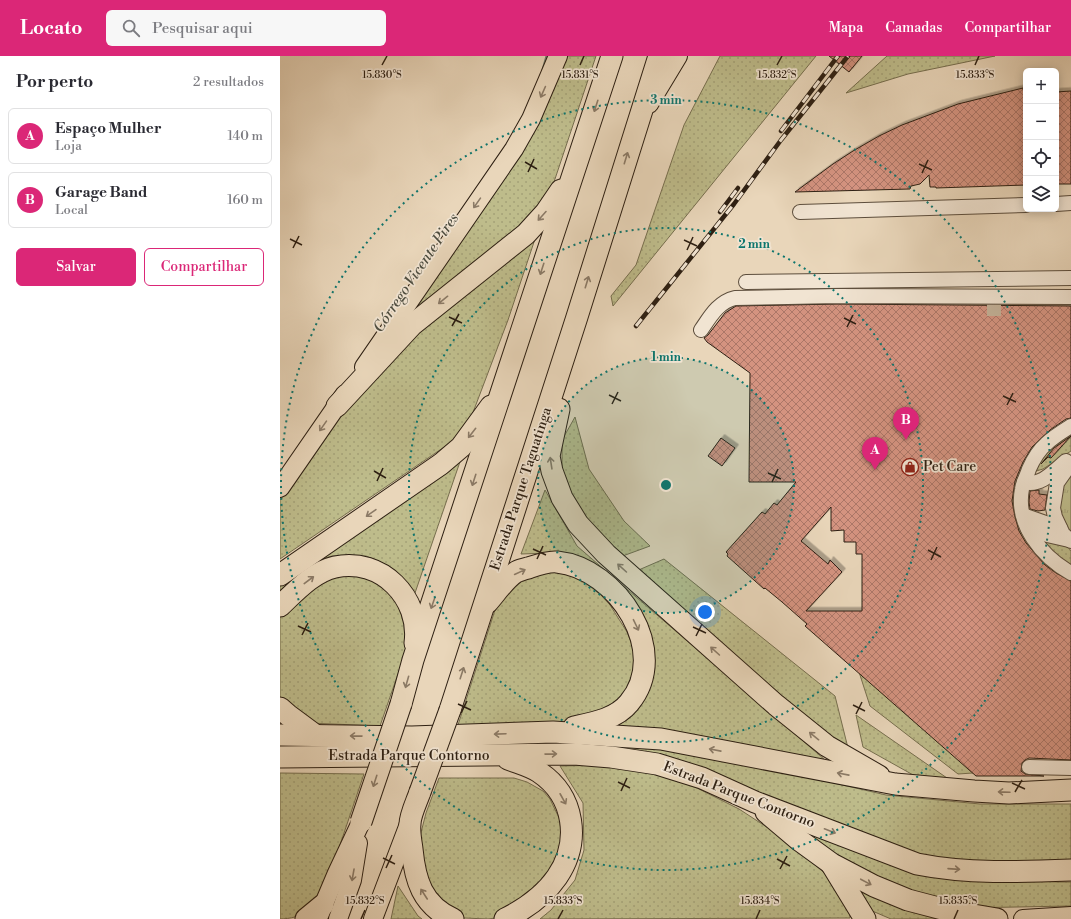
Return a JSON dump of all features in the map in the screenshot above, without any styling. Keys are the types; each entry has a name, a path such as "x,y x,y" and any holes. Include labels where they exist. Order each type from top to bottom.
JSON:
{"highway":[{"name":"Estrada Parque Taguatinga","path":"410,823 450,710 576,320 659,56"},
{"path":"361,822 401,704 414,660 610,60"},
{"path":"337,406 412,325 526,234 546,212 578,160"},
{"path":"576,320 550,456 552,471 562,498 578,524 606,554 776,705 827,746 895,784"},
{"path":"280,575 441,464 461,447 503,389"},
{"path":"482,608 516,572 539,564 556,562 569,564 586,571 608,586 626,604 644,646 644,666 639,688 628,704 613,716 553,732"},
{"path":"280,606 297,589 314,576 333,567 358,566 377,572 394,583 406,597 413,614 416,635 414,660"},
{"path":"280,708 315,735"},
{"name":"Estrada Parque Contorno","path":"280,735 412,737 553,732 661,739 895,784 1009,793 1071,790"},
{"name":"Estrada Parque Contorno","path":"280,757 498,756 574,754 611,757 657,764 702,778 755,802 917,864 975,871 1071,870"},
{"path":"498,756 539,772 558,789 569,809 572,830 568,853 557,877 544,893 523,910 505,919"},
{"path":"755,802 798,840 832,864 874,886 908,900 950,911 997,919"},
{"path":"410,823 414,867 419,887 429,902 443,914 453,919"},
{"path":"832,864 865,919"},
{"path":"306,919 321,912"}],"main road":[{"path":"280,488 514,150 531,119 558,56"},
{"path":"637,123 678,56"},
{"path":"321,912 361,822"},
{"path":"338,919 352,880 361,822"},
{"name":"Estrada Parque Taguatinga","path":"373,919 410,823"},
{"path":"382,919 386,886"},
{"path":"1023,919 1071,916"}],"street":[{"path":"1059,204 1071,203"},
{"path":"800,212 1023,205"},
{"path":"746,282 1071,278"},
{"path":"701,330 717,307 726,300 735,298 838,296 980,302 1071,297"},
{"path":"1071,426 1046,444 1033,462 1024,482 1021,502 1025,521 1034,541 1050,558 1071,573"},
{"path":"1024,482 1035,492 1043,490 1050,486 1070,462"},
{"path":"1024,482 1032,476 1044,472 1050,475 1070,462"},
{"path":"1066,536 1055,517 1053,502 1057,483 1070,462"},
{"path":"1025,521 1066,536"},
{"path":"1030,766 1071,768"}],"green space":[{"path":"564,56 596,56 508,320 469,423 453,441 280,559 280,500 345,405"},
{"path":"720,56 816,56 613,306 611,296 636,265 684,125"},
{"path":"887,56 995,56 908,74 846,93"},
{"path":"575,417 589,469 624,521 650,546 620,557 581,514 562,482 562,440"},
{"path":"1071,429 1071,451 1043,469 1033,472 1035,464"},
{"path":"463,453 415,593 389,566 366,556 332,556 318,560 291,579 280,592 280,583"},
{"path":"1071,466 1071,539 1053,502"},
{"path":"545,490 577,546 832,766 609,731 650,670 628,599 551,553 521,554"},
{"path":"1038,541 1048,541 1068,547 1071,551 1071,569"},
{"path":"664,559 835,696 849,752 634,572"},
{"path":"561,570 579,575 601,595 610,605 627,632 633,647 634,670 627,696 581,721 458,725 495,610 502,596 526,577"},
{"path":"344,572 377,582 401,605 409,642 380,726 309,723 280,702 280,616 309,588"},
{"path":"859,672 988,772 958,774 870,706"},
{"path":"856,715 947,778 915,776 863,747"},
{"path":"280,745 371,749 650,745 799,775 886,795 980,804 1071,804 1071,863 940,864 649,756 280,752"},
{"path":"610,765 662,775 697,788 739,809 782,837 841,887 849,905 850,918 540,919 551,910 575,880 584,850 583,803 560,766"},
{"path":"280,773 364,774 323,895 308,912 296,917 280,919"},
{"path":"439,778 514,778 527,782 543,791 550,799 560,820 562,848 543,886 496,918 464,918 450,912 432,899 417,848 426,813"},
{"path":"793,825 941,876 1071,882 1071,906 963,908 854,871"},
{"path":"848,880 955,919 891,919 870,910"},
{"path":"398,886 418,916 422,919 391,919"}],"building":[{"path":"829,56 862,56 849,72"},
{"path":"1023,88 1023,185 936,188 930,187 929,175 920,184 911,186 910,189 795,192 833,164 879,136 902,125 958,104"},
{"path":"1071,91 1071,184 1059,184 1059,92"},
{"path":"838,304 1071,306 1071,418 1066,419 1050,430 1032,447 1023,462 1015,481 1012,501 1019,531 1026,543 1045,565 1071,581 1071,760 1029,758 1022,763 1021,771 1025,774 1044,776 976,776 805,626 807,624 727,556 728,554 726,552 762,512 765,514 774,503 777,505 796,482 749,482 750,373 707,342 704,338 725,313 736,306","holes":["831,507 831,531 844,530 844,542 856,542 856,554 862,554 862,611 806,611 842,572 830,560 828,564 801,541"]},
{"path":"1071,436 1051,458 1048,457 1041,464 1054,448"},
{"path":"721,438 735,448 722,466 708,456"},
{"path":"1039,490 1039,494 1047,495 1045,510 1038,511 1030,509 1030,491"}],"waterway":[{"name":"Córrego Vicente Pires","path":"543,70 547,56"}],"tunnel":[{"path":"994,297 994,316"}],"railway":[{"path":"781,131 838,56"},
{"path":"636,326 734,204 781,140 848,56"},
{"path":"720,212 738,188"}],"place":[{"name":"Garage Band","path":"906,440"},
{"name":"Pet Care","path":"910,467"},
{"name":"Espaço Mulher","path":"875,470"}]}
